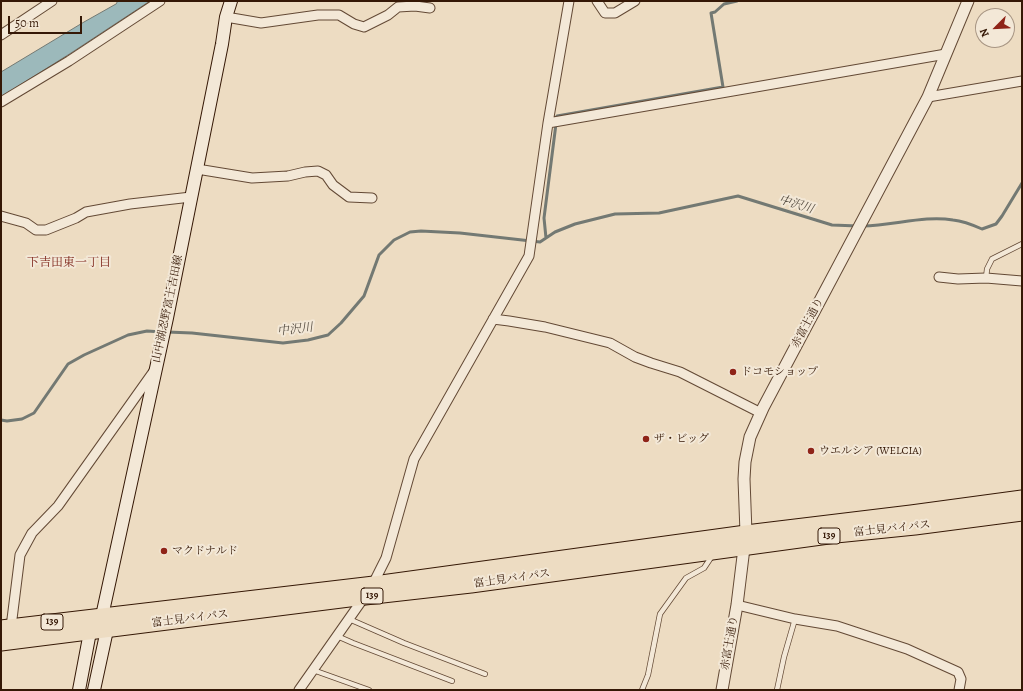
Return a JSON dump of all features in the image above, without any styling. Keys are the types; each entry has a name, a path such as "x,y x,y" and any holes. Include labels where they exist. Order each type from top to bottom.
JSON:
{"highway":[{"name":"富士見バイパス","path":"6,627 374,584 746,533 1022,498"},
{"name":"富士見バイパス","path":"2,645 90,632 471,585 836,535 915,527 1022,513"}],"main road":[{"name":"山中湖忍野富士吉田線","path":"79,690 90,632 102,616 167,318 226,18 232,1"},
{"path":"94,690 107,630 102,616"}],"street":[{"path":"1,35 52,1"},
{"path":"1,102 69,61 160,1"},
{"path":"299,690 374,584 386,558 414,458 529,256 548,123 568,1"},
{"path":"597,1 605,13 615,13 635,1"},
{"name":"赤富士通り","path":"722,690 737,605 746,533 744,479 750,437 761,413 928,97 968,1"},
{"path":"226,18 260,22 318,15 339,15 354,24 364,27 388,15 398,7 415,6 430,8"},
{"path":"548,123 946,54"},
{"path":"928,97 1022,81"},
{"path":"197,169 252,178 288,176 318,171 326,175 333,184 349,197 372,198"},
{"path":"1,216 26,223 36,230 46,230 76,218 86,212 130,204 191,197"},
{"path":"939,277 958,279 986,278 1022,281"},
{"path":"493,319 545,327 610,344 636,357 680,372 761,413"},
{"path":"6,627 20,555 32,533 58,506 157,364"},
{"path":"737,605 795,619 837,626 907,648 958,672 961,679 959,690"}],"lane":[{"path":"986,278 987,269 992,259 1022,244"},
{"path":"642,690 648,675 660,614 686,578 704,568 715,552"},
{"path":"349,618 404,643 485,674"},
{"path":"777,690 784,657 795,619"},
{"path":"337,636 354,644 452,680"},
{"path":"313,670 369,690"}],"water":[{"path":"118,1 150,1 1,97 1,72 116,4"}],"waterway":[{"name":"中沢川","path":"546,238 544,218 557,116 723,87 711,13 715,12 724,4 737,1"},
{"name":"中沢川","path":"863,226 942,219 960,221 982,229 996,224 1022,183"},
{"name":"中沢川","path":"167,332 192,333 283,343 308,340 328,335 341,323 364,296 379,255 394,240 410,232 421,231 460,233 540,242 555,232 575,224 615,214 659,213 738,196 832,225 858,226"},
{"name":"中沢川","path":"1,420 7,421 22,419 34,413 68,364 84,355 128,335 147,331 162,332"}],"place":[{"name":"ドコモショップ","path":"733,372"},
{"name":"ザ・ビッグ","path":"646,439"},
{"name":"ウエルシア (WELCIA)","path":"811,451"},
{"name":"マクドナルド","path":"164,551"}],"district":[{"name":"下吉田東一丁目","path":"69,263"}]}
